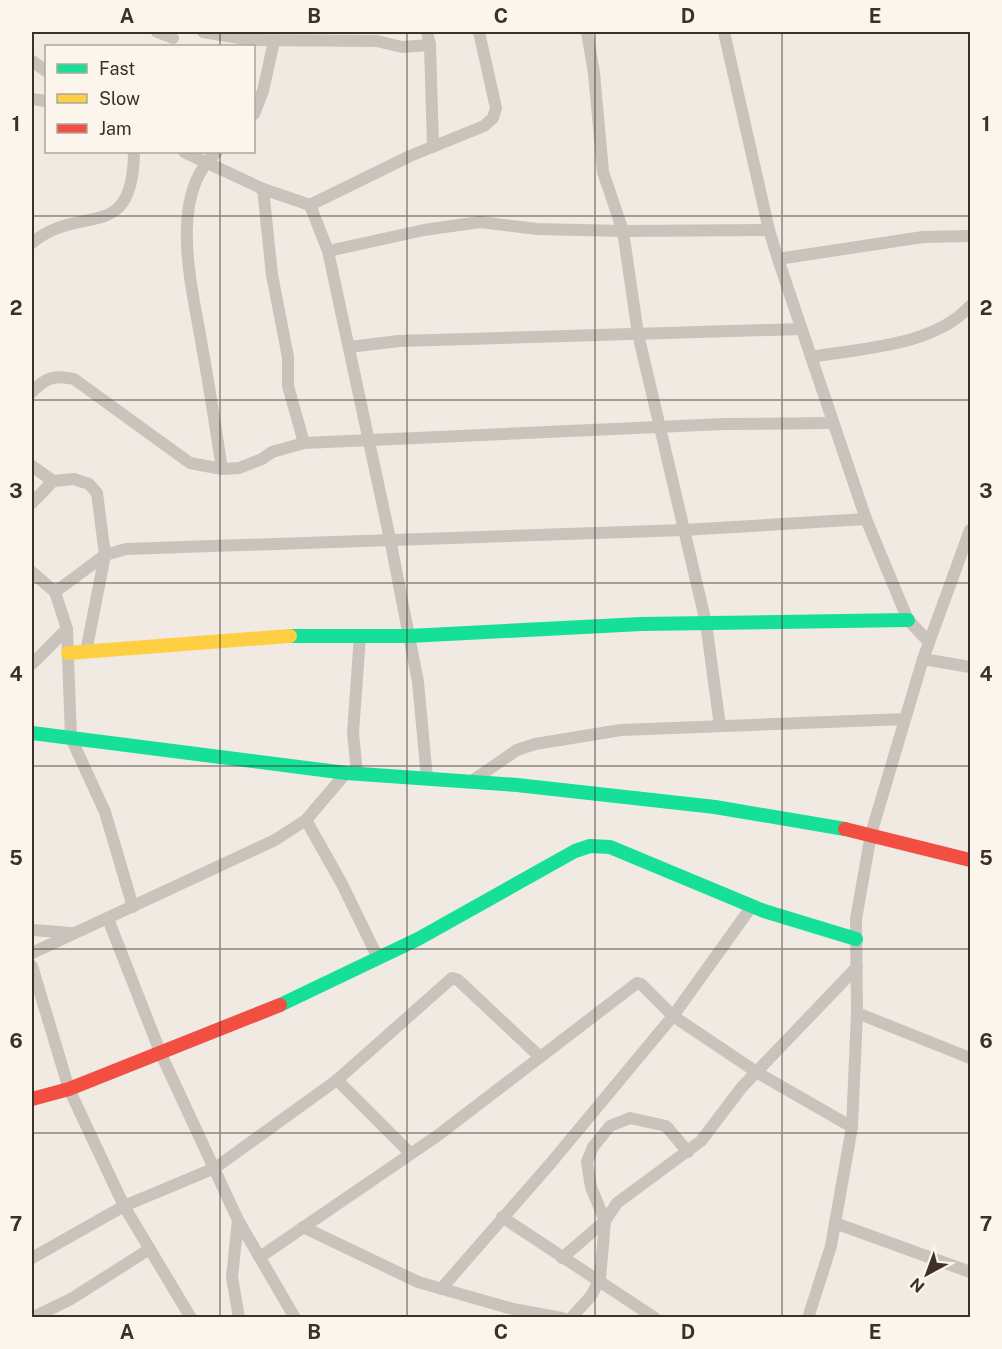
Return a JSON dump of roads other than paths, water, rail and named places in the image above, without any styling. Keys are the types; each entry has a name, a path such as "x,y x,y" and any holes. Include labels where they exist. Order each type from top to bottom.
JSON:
{"street":[{"path":"157,32 173,39"},
{"path":"204,32 273,41 376,41 402,47 430,45"},
{"path":"426,32 430,45 433,147"},
{"path":"186,153 263,189 310,205 433,147 484,126 493,118 496,108 479,32"},
{"path":"587,32 594,73 603,172 623,231 638,334 706,623 720,726"},
{"path":"724,32 769,230 801,329 866,519 909,620 929,642"},
{"path":"255,111 263,91 273,41"},
{"path":"32,61 45,70"},
{"path":"33,241 59,228 111,214 120,208 131,190 134,153"},
{"path":"216,153 205,162 191,200 187,231 191,293 222,469"},
{"path":"263,189 272,275 288,357 288,386 304,443"},
{"path":"310,205 328,251 390,539 417,682 427,778"},
{"path":"328,251 424,230 480,222 537,229 769,230"},
{"path":"778,259 923,237 970,236"},
{"path":"811,357 930,335 957,321 970,306"},
{"path":"349,347 399,341 801,329"},
{"path":"32,392 40,383 55,375 74,379 190,463 222,469 238,468 262,459 272,452 304,443 661,427 833,423"},
{"path":"32,466 53,481 74,479 89,484 97,493 105,555 86,652"},
{"path":"32,504 53,481"},
{"path":"55,592 105,555 126,549 277,546 390,539 684,530 866,519"},
{"path":"808,1317 831,1246 852,1127 857,1013 856,918 871,834 923,659 970,530"},
{"path":"32,572 55,592 67,629 71,738 105,812 133,907"},
{"path":"68,653 291,636 409,636 706,623 909,620"},
{"path":"32,664 67,629"},
{"path":"32,953 276,840 306,820 351,773 360,636"},
{"path":"923,659 970,667"},
{"path":"472,781 517,750 536,744 621,730 905,719"},
{"path":"32,733 351,773 472,781 715,807 871,834 970,860"},
{"path":"306,820 342,884 378,958"},
{"path":"32,1099 69,1089 277,1006 418,939 575,851 590,846 610,847 752,906 856,939"},
{"path":"441,1289 550,1164 673,1016 752,906"},
{"path":"108,919 160,1054 238,1220 295,1317"},
{"path":"32,930 75,933"},
{"path":"32,966 69,1089 124,1206 148,1250 191,1317"},
{"path":"562,1258 605,1221 617,1203 700,1141 742,1087 758,1073 856,967"},
{"path":"32,1258 124,1206 215,1168 337,1080 452,978 458,980 539,1056"},
{"path":"260,1257 437,1136 633,984 641,984 673,1016 758,1073 852,1127"},
{"path":"857,1013 970,1058"},
{"path":"337,1080 410,1153"},
{"path":"571,1317 591,1296 600,1279 605,1221 591,1186 587,1162 593,1147 610,1126 630,1118 666,1126 688,1152"},
{"path":"502,1217 655,1317"},
{"path":"238,1220 232,1277 239,1317"},
{"path":"835,1223 970,1272"},
{"path":"303,1227 358,1255 441,1289 518,1313 562,1317"},
{"path":"32,1317 71,1299 148,1250"}]}
